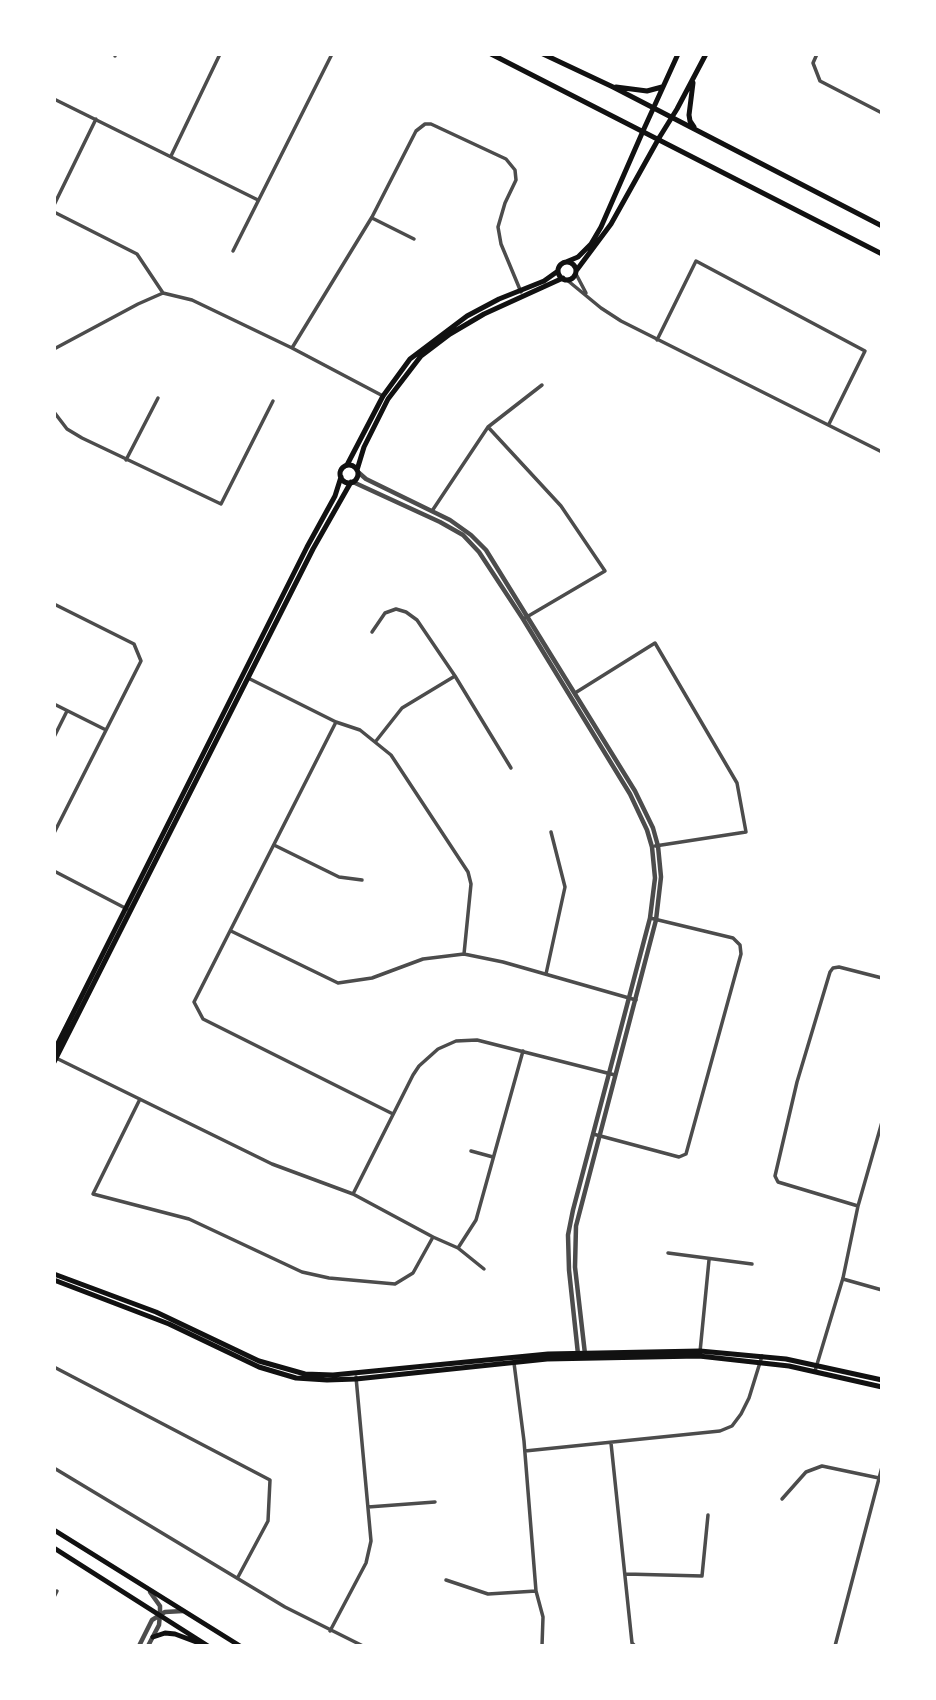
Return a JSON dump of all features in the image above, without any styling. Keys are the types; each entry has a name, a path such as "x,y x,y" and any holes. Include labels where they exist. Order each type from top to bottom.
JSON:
{"main road":[{"path":"491,54 882,254"},
{"path":"543,54 653,107 882,226"},
{"path":"246,677 302,555 335,496 341,470 410,359 467,316 544,281 558,271 559,266 578,257 596,235 616,197 678,54"},
{"path":"521,293 576,273 611,224 694,80 706,54"},
{"path":"694,80 689,115 695,129"},
{"path":"613,87 648,91 662,87"},
{"path":"565,262 573,264 576,273"},
{"path":"558,271 565,279"},
{"path":"55,1059 246,677 313,549 358,471 364,447 386,398"},
{"path":"346,465 353,466 358,471"},
{"path":"341,477 344,481 352,482"},
{"path":"54,1051 129,910"},
{"path":"54,1274 156,1312 273,1366 314,1374 356,1376"},
{"path":"54,1280 169,1324 268,1370 309,1379 582,1355 699,1353 762,1359 882,1380"},
{"path":"816,1368 882,1387"},
{"path":"54,1530 240,1646"},
{"path":"54,1548 207,1646"},
{"path":"153,1637 165,1633 175,1634 207,1646"}],"street":[{"path":"171,156 220,54"},
{"path":"233,251 332,54"},
{"path":"817,54 813,63 820,81 882,113"},
{"path":"54,99 258,200"},
{"path":"54,205 96,120"},
{"path":"292,348 372,217 416,131 425,124 431,124 506,159 515,170 516,180 498,227 501,244 521,293"},
{"path":"54,212 137,254 163,293"},
{"path":"372,217 414,239"},
{"path":"657,341 696,261 865,351 829,424"},
{"path":"576,273 587,295"},
{"path":"565,279 601,308 657,341 882,452"},
{"path":"54,349 163,293 192,300 292,348 386,398"},
{"path":"430,513 488,427 542,385"},
{"path":"126,460 158,397"},
{"path":"54,412 67,429 126,460 221,503 273,401"},
{"path":"488,427 561,506 605,571 526,617"},
{"path":"358,471 430,513"},
{"path":"352,482 461,527 480,543 572,695 635,791 649,820 661,877 653,919 568,1235 569,1270 582,1355"},
{"path":"54,604 134,643 141,661 56,824 54,834"},
{"path":"372,632 385,613 396,609 417,620 511,768"},
{"path":"572,695 655,643 737,783 746,832 655,846"},
{"path":"246,677 336,722 360,730 391,755 468,872 471,884 464,954"},
{"path":"376,741 402,708 455,677"},
{"path":"54,704 106,730"},
{"path":"54,737 67,710"},
{"path":"336,722 194,1002 202,1019 393,1114"},
{"path":"546,974 565,887 551,832"},
{"path":"273,845 339,877 362,880"},
{"path":"54,871 129,910"},
{"path":"596,1135 679,1157 686,1154 741,954 740,945 733,938 653,919"},
{"path":"231,931 338,983 372,978 423,959 464,954 633,999"},
{"path":"858,1206 778,1182 775,1176 797,1082 830,972 839,967 882,978"},
{"path":"353,1194 419,1066 438,1049 456,1041 477,1040 612,1074"},
{"path":"458,1248 476,1220 523,1051"},
{"path":"55,1059 272,1164 353,1194 458,1248 485,1269"},
{"path":"139,1099 93,1194 190,1219 302,1272 329,1278 395,1284 413,1273 433,1237"},
{"path":"816,1368 843,1278 858,1206 882,1122"},
{"path":"471,1151 493,1157"},
{"path":"668,1253 752,1264"},
{"path":"699,1353 709,1260"},
{"path":"843,1278 882,1290"},
{"path":"524,1451 713,1434 732,1426 749,1398 762,1359"},
{"path":"513,1360 536,1591 543,1617 542,1646"},
{"path":"54,1367 270,1480 268,1521 238,1577"},
{"path":"330,1631 366,1563 371,1541 356,1376"},
{"path":"611,1443 632,1643 635,1646"},
{"path":"782,1499 806,1472 822,1466 879,1478"},
{"path":"835,1646 882,1467"},
{"path":"54,1468 285,1607 363,1646"},
{"path":"368,1507 435,1502"},
{"path":"626,1574 702,1576 708,1515"},
{"path":"446,1580 488,1594 536,1591"},
{"path":"147,1588 158,1601 160,1614 159,1625 148,1646"},
{"path":"54,1597 57,1591"},
{"path":"139,1646 152,1620 170,1611 184,1611"}]}
